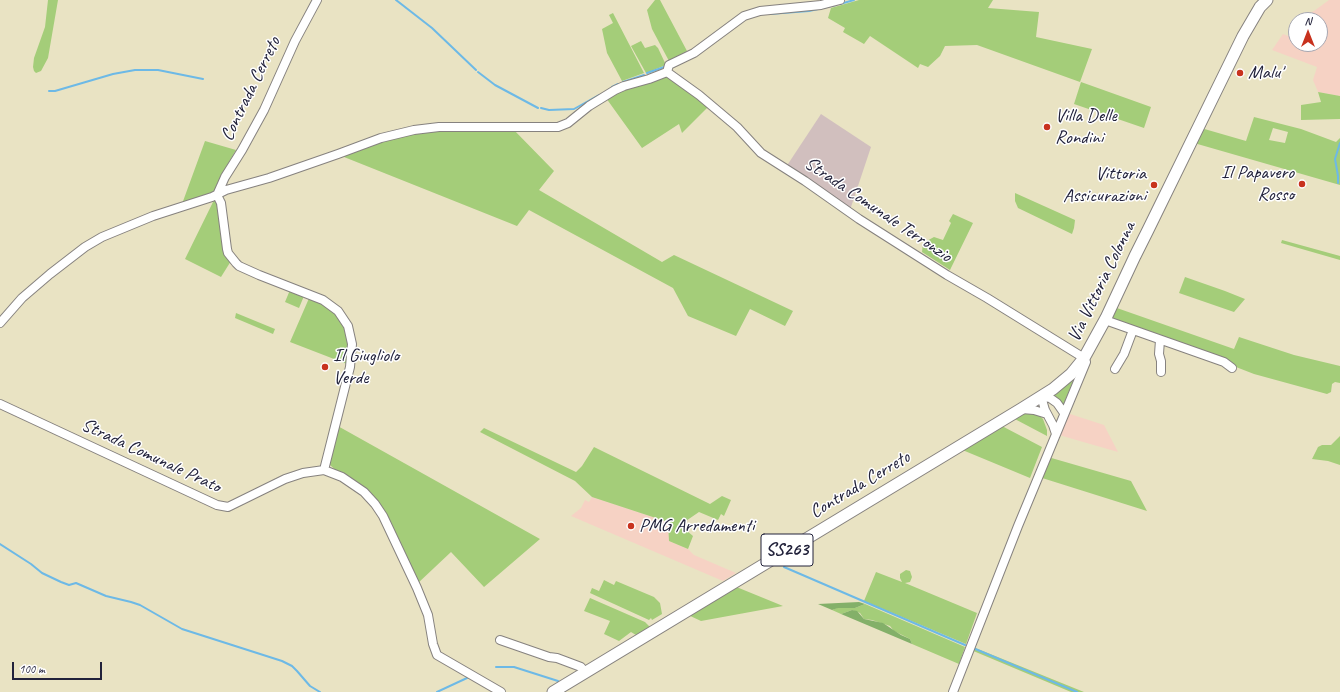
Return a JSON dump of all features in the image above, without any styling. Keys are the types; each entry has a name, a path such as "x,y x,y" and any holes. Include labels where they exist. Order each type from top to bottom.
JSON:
{"main road":[{"name":"Via Vittoria Colonna","path":"1021,410 1066,379 1084,358 1105,320 1240,40 1260,8 1267,0"},
{"name":"Contrada Cerreto","path":"553,692 1021,410"}],"street":[{"name":"Contrada Cerreto","path":"218,195 225,177 264,110 295,40 317,0"},
{"path":"0,323 22,298 50,274 94,241 153,216 218,195 226,190 276,176 381,138 414,130 438,127 558,126 568,123 589,106 615,90 667,72 669,64 694,53 751,12 822,6 840,0"},
{"name":"Strada Comunale Terronzio","path":"667,72 699,95 737,127 761,153 946,275 987,298 1084,358"},
{"path":"218,195 222,203 227,249 236,263 239,266 259,275 324,300 338,311 348,326 352,344 350,367 324,470"},
{"path":"1105,320 1224,362 1232,368"},
{"path":"1115,369 1124,354 1133,330"},
{"path":"1160,340 1160,372"},
{"path":"953,692 1064,413 1086,362 1084,358"},
{"path":"1041,396 1050,398 1057,403 1064,413"},
{"path":"1041,396 1056,434"},
{"name":"Strada Comunale Prato","path":"0,404 217,505 228,507 285,479 303,473 324,470 342,477 364,492 383,516 428,615 433,644 437,655 501,692"},
{"path":"1021,410 1034,410 1047,414"},
{"path":"500,640 549,658 557,658 581,667 585,672"}],"shaded area":[{"path":"1329,0 1340,0 1340,96 1318,92 1313,80 1317,67 1272,50 1283,34 1288,36 1288,52 1328,52 1328,12 1312,12"},
{"path":"821,114 871,147 850,210 786,167"},
{"path":"1067,413 1104,425 1118,452 1059,435"},
{"path":"592,497 668,522 669,541 688,549 694,555 736,573 723,581 571,516 581,508 585,500 589,502"}],"green space":[{"path":"48,0 58,0 48,58 41,71 36,73 33,67 34,58 45,27"},
{"path":"655,0 660,0 687,51 669,61 652,29 647,10"},
{"path":"859,0 993,0 988,8 1039,12 1036,37 1092,49 1080,82 977,45 945,46 940,56 928,67 920,64 918,68 870,36 864,44 843,32 845,28 828,18 831,8"},
{"path":"613,13 644,73 622,81 607,53 602,29 613,23 609,15"},
{"path":"641,41 645,48 655,45 666,65 646,73 631,46"},
{"path":"667,76 708,107 682,133 679,124 642,148 606,98 613,94"},
{"path":"1081,82 1151,107 1144,128 1074,104"},
{"path":"1318,92 1340,96 1340,119 1301,120 1301,105 1321,102"},
{"path":"1254,117 1301,129 1336,142 1340,138 1340,185 1194,143 1201,128 1246,141","holes":["1273,128 1288,132 1285,143 1269,140"]},
{"path":"512,128 554,171 539,190 662,262 674,255 793,311 785,326 750,309 736,336 688,316 673,288 529,210 517,226 339,155 413,132"},
{"path":"205,141 236,150 212,194 182,204"},
{"path":"1015,193 1075,220 1072,234 1018,208 1015,201"},
{"path":"214,200 219,203 231,261 221,277 185,259"},
{"path":"953,214 973,223 950,270 922,252 923,243 934,237 943,240 951,223 949,221"},
{"path":"1282,240 1340,256 1340,260 1281,243"},
{"path":"1185,277 1245,299 1234,312 1179,293"},
{"path":"290,290 304,296 299,308 285,302"},
{"path":"310,296 337,314 348,335 347,364 290,342"},
{"path":"1114,307 1234,349 1239,337 1294,355 1340,366 1340,383 1335,382 1332,384 1331,392 1327,394 1254,374 1229,363 1108,319"},
{"path":"236,313 275,329 273,334 235,318"},
{"path":"1075,376 1063,406 1050,397"},
{"path":"1022,411 1039,415 1043,419 1047,430 1047,436 1011,417"},
{"path":"336,425 540,539 484,587 451,552 417,584 383,513 330,465 328,460"},
{"path":"1000,425 1042,447 1030,478 960,449"},
{"path":"484,428 576,472 582,466 594,447 710,504 722,496 731,500 724,516 721,514 718,520 699,512 680,525 693,536 688,549 669,541 668,522 592,497 575,481 480,432"},
{"path":"1340,436 1340,465 1328,461 1312,459 1318,447 1322,445 1331,445"},
{"path":"1048,457 1131,481 1147,511 1039,477"},
{"path":"906,570 910,571 912,577 910,582 905,583 977,613 966,644 864,601 876,572 902,582 900,574"},
{"path":"604,580 614,585 616,581 654,597 660,603 662,614 652,620 651,618 649,620 590,593 592,588 599,591"},
{"path":"734,586 783,606 701,621 686,614"},
{"path":"590,598 645,622 650,627 636,635 631,632 619,641 604,634 610,621 584,611"},
{"path":"859,602 865,604 855,608 838,608 832,610 818,604"},
{"path":"865,604 965,647 959,664 912,644 910,639 894,631 890,626 864,619 860,613 852,610 841,614 832,610 837,608 855,608"},
{"path":"852,610 857,611 864,619 883,623 910,639 912,644 841,614"},
{"path":"973,647 1084,692 1071,692 971,650"}],"waterway":[{"path":"396,0 432,28 476,70"},
{"path":"840,4 854,0"},
{"path":"769,14 809,11 836,5"},
{"path":"647,73 667,66"},
{"path":"49,91 55,91 113,74 135,70 158,70 203,79"},
{"path":"478,72 495,85 538,108"},
{"path":"623,82 644,75"},
{"path":"612,87 618,84"},
{"path":"541,108 549,110 574,109 599,95"},
{"path":"1338,183 1335,159 1340,143"},
{"path":"0,544 42,573 61,582 69,585 76,583 106,596 140,605 182,629 282,661 292,666 310,686 320,692"},
{"path":"784,567 965,645"},
{"path":"973,648 1077,692"},
{"path":"496,667 514,667 558,681"},
{"path":"437,692 467,678"}],"place":[{"name":"Malu'","path":"1240,73"},
{"name":"Villa Delle Rondini","path":"1047,127"},
{"name":"Il Papavero Rosso","path":"1302,184"},
{"name":"Vittoria Assicurazioni","path":"1154,185"},
{"name":"Il Giugliolo Verde","path":"325,367"},
{"name":"PMG Arredamenti","path":"631,526"}]}
